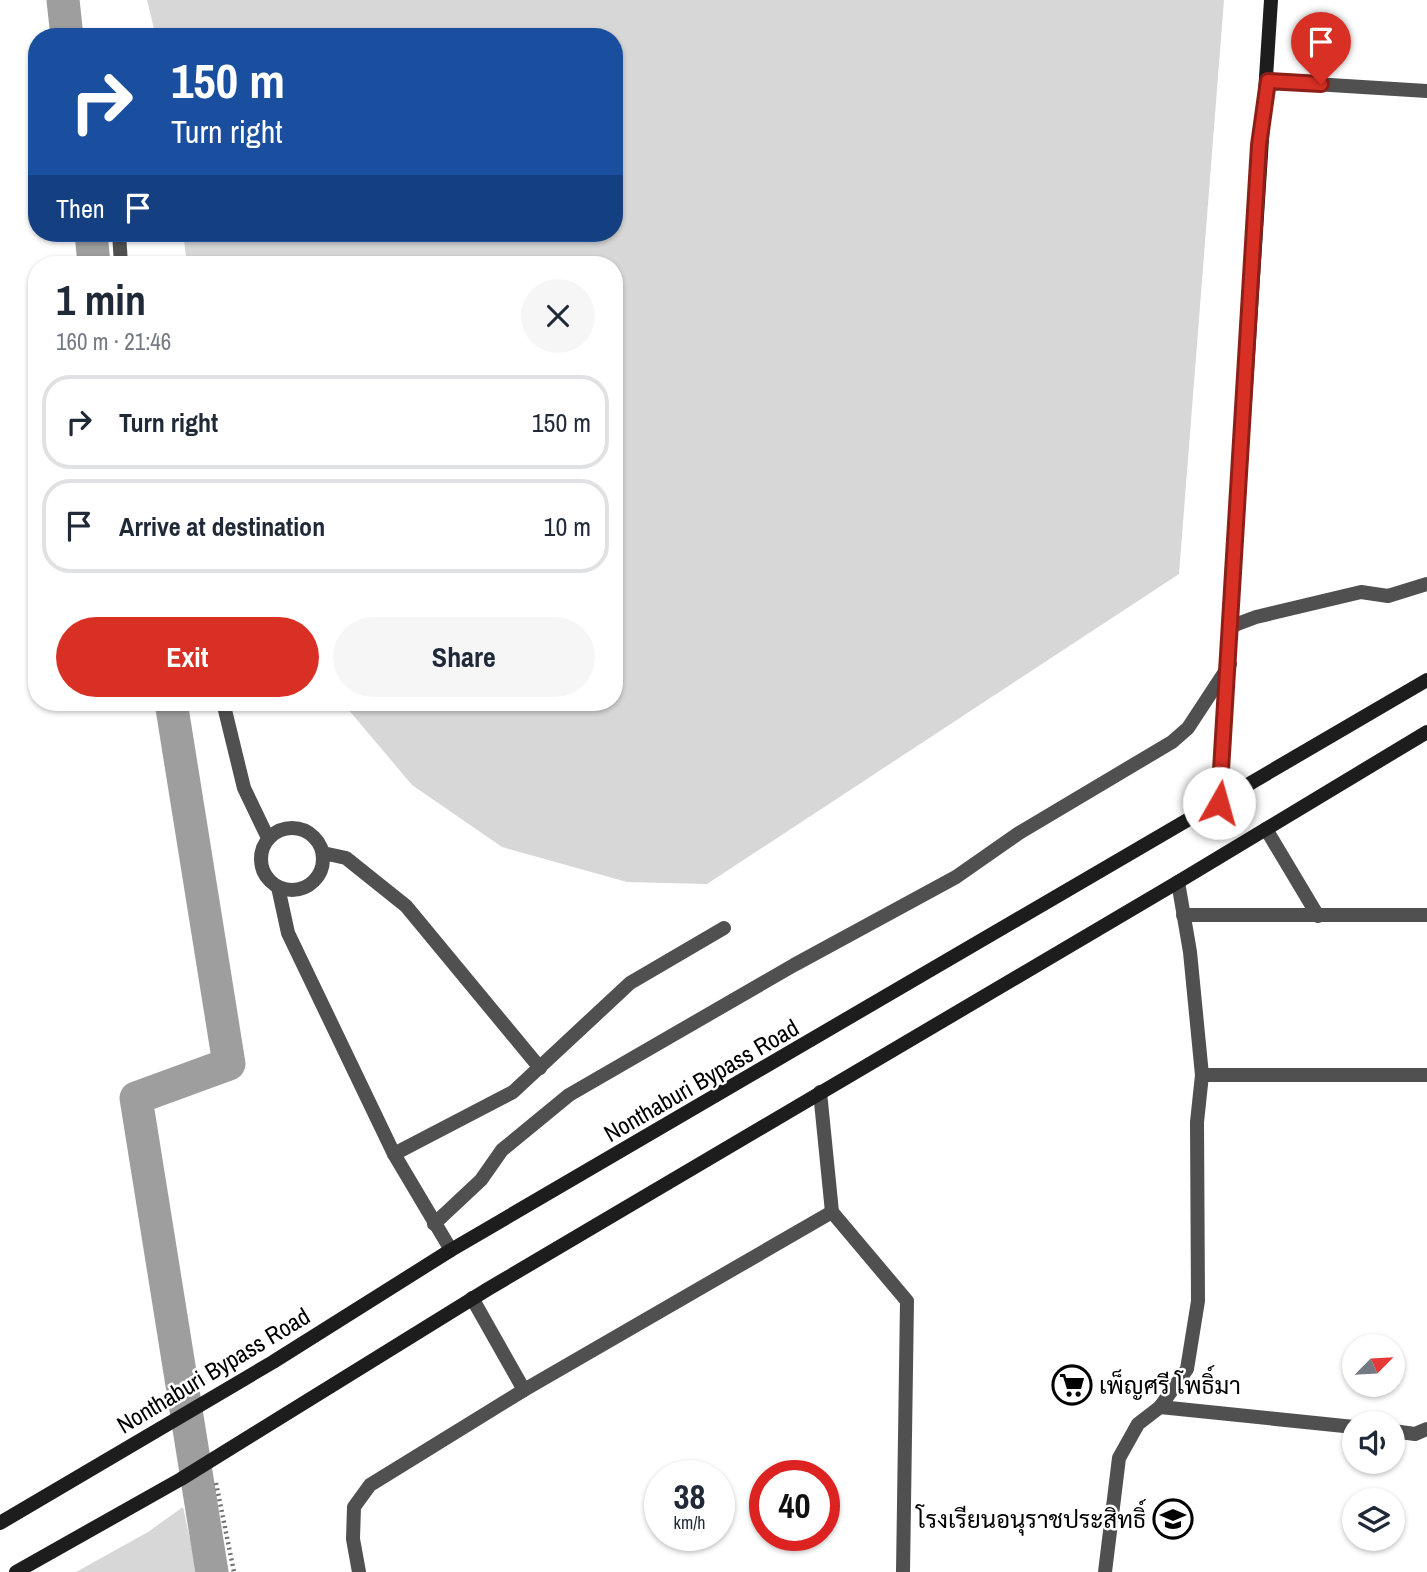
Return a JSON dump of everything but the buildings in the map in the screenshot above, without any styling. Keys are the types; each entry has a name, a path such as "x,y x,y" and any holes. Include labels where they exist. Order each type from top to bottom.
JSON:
{"main road":[{"path":"1219,803 1230,664 1259,145 1268,81 1271,0"},
{"name":"Nonthaburi Bypass Road","path":"0,1523 168,1425 451,1250 1427,680"},
{"path":"16,1572 181,1479 472,1298 1427,732"}],"street":[{"path":"1268,81 1427,91"},
{"path":"1232,625 1361,592 1388,596 1427,584"},
{"path":"434,1224 481,1180 502,1150 569,1095 794,965 956,877 1020,833 1172,742 1188,728 1230,664"},
{"path":"225,711 244,788 268,838"},
{"path":"293,827 307,831 318,840 323,852 323,867 317,880 305,888 291,891 278,887 267,878 261,865 262,851 268,838 279,830 293,827"},
{"path":"1266,829 1318,915"},
{"path":"323,852 346,859 406,906 540,1068"},
{"path":"1105,1572 1119,1458 1138,1424 1160,1407 1187,1369 1198,1301 1197,1122 1202,1074 1178,882"},
{"path":"278,887 288,933 394,1154 451,1250"},
{"path":"1184,915 1427,915"},
{"path":"394,1154 513,1092 630,983 724,928"},
{"path":"1202,1074 1427,1075"},
{"path":"820,1092 832,1212 907,1301 903,1572"},
{"path":"359,1572 353,1539 354,1507 370,1485 524,1390 832,1212"},
{"path":"472,1298 524,1390"},
{"path":"1160,1407 1342,1426"},
{"path":"1405,1432 1415,1433 1427,1429"}],"path":[{"path":"207,1461 234,1572"}],"shaded area":[{"path":"147,0 1224,0 1179,574 707,884 627,882 502,847 412,785 350,711 623,711 623,256 186,256 184,242 623,242 623,28 154,28"},
{"path":"183,1507 197,1572 76,1572 148,1532"}],"waterway":[{"path":"63,0 66,28"},
{"path":"92,242 93,256"},
{"path":"172,711 229,1064 136,1098 212,1572"}],"place":[{"name":"เพ็ญศรี โพธิ์มา","path":"1072,1385"},
{"name":"โรงเรียนอนุราชประสิทธิ์","path":"1173,1519"}],"route":[{"path":"1219,803 1224,768 1259,145 1268,81 1321,84"}]}
